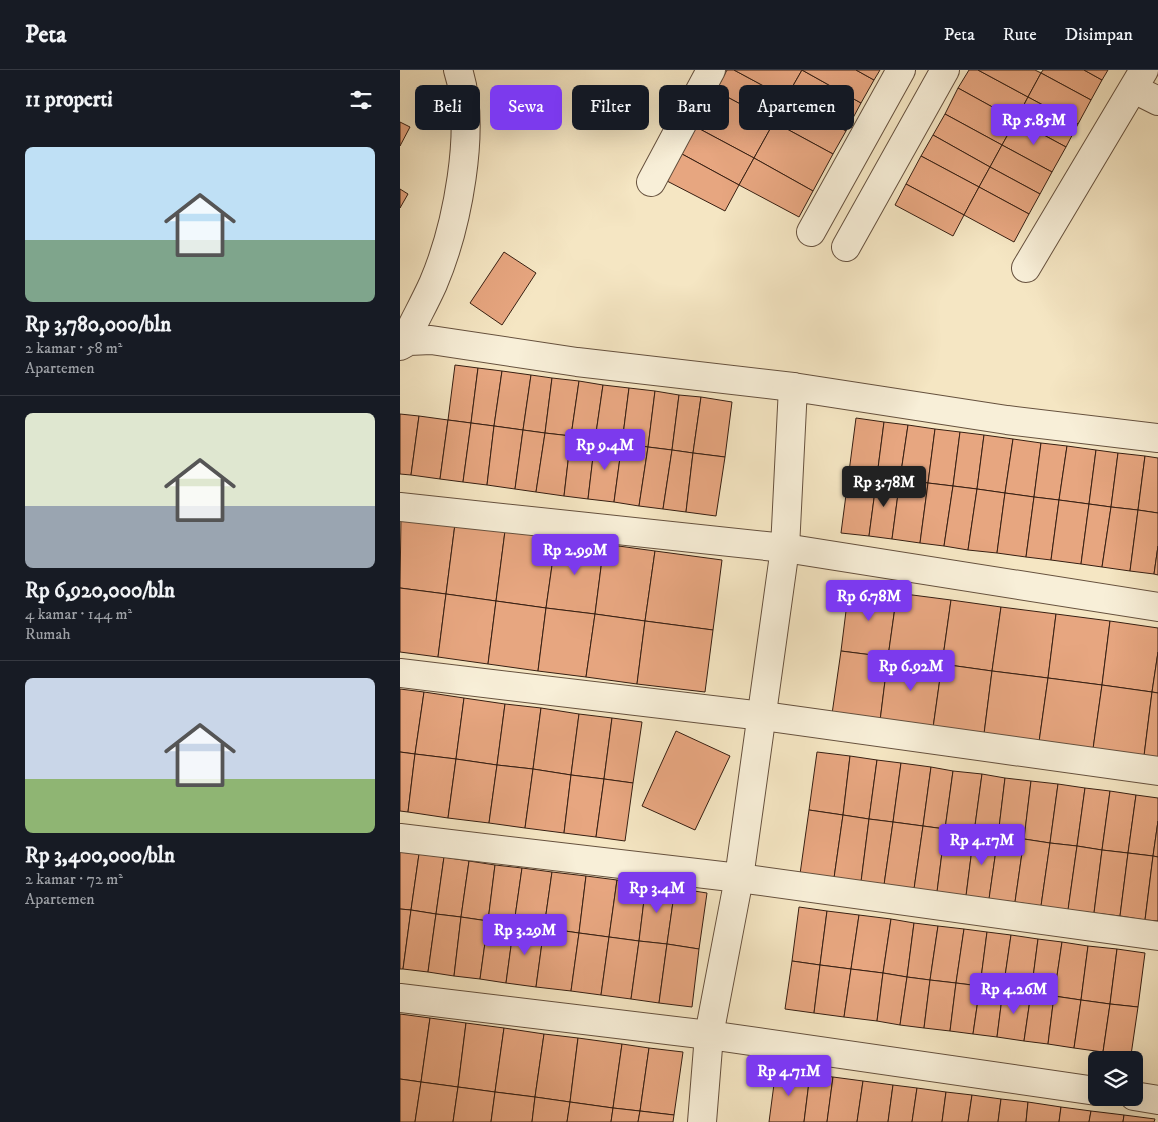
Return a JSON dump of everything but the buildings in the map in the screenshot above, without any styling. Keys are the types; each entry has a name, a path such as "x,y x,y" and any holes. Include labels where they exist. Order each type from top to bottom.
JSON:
{"street":[{"path":"402,344 433,284 444,253 460,186 466,126 462,83 458,70"},
{"path":"650,182 711,70"},
{"path":"811,232 901,70"},
{"path":"846,247 945,70"},
{"path":"1026,268 1139,80 1158,101"},
{"path":"829,202 861,221"},
{"path":"402,344 431,340 577,362 793,388 1007,420 1158,438"},
{"path":"702,1122 709,1035 739,878 785,548 793,388"},
{"path":"400,507 785,548 1158,607"},
{"path":"400,673 763,716 1158,771"},
{"path":"400,838 739,878 1158,936"},
{"path":"400,998 709,1035 1088,1090"},
{"path":"1143,1098 1158,1100"}]}
